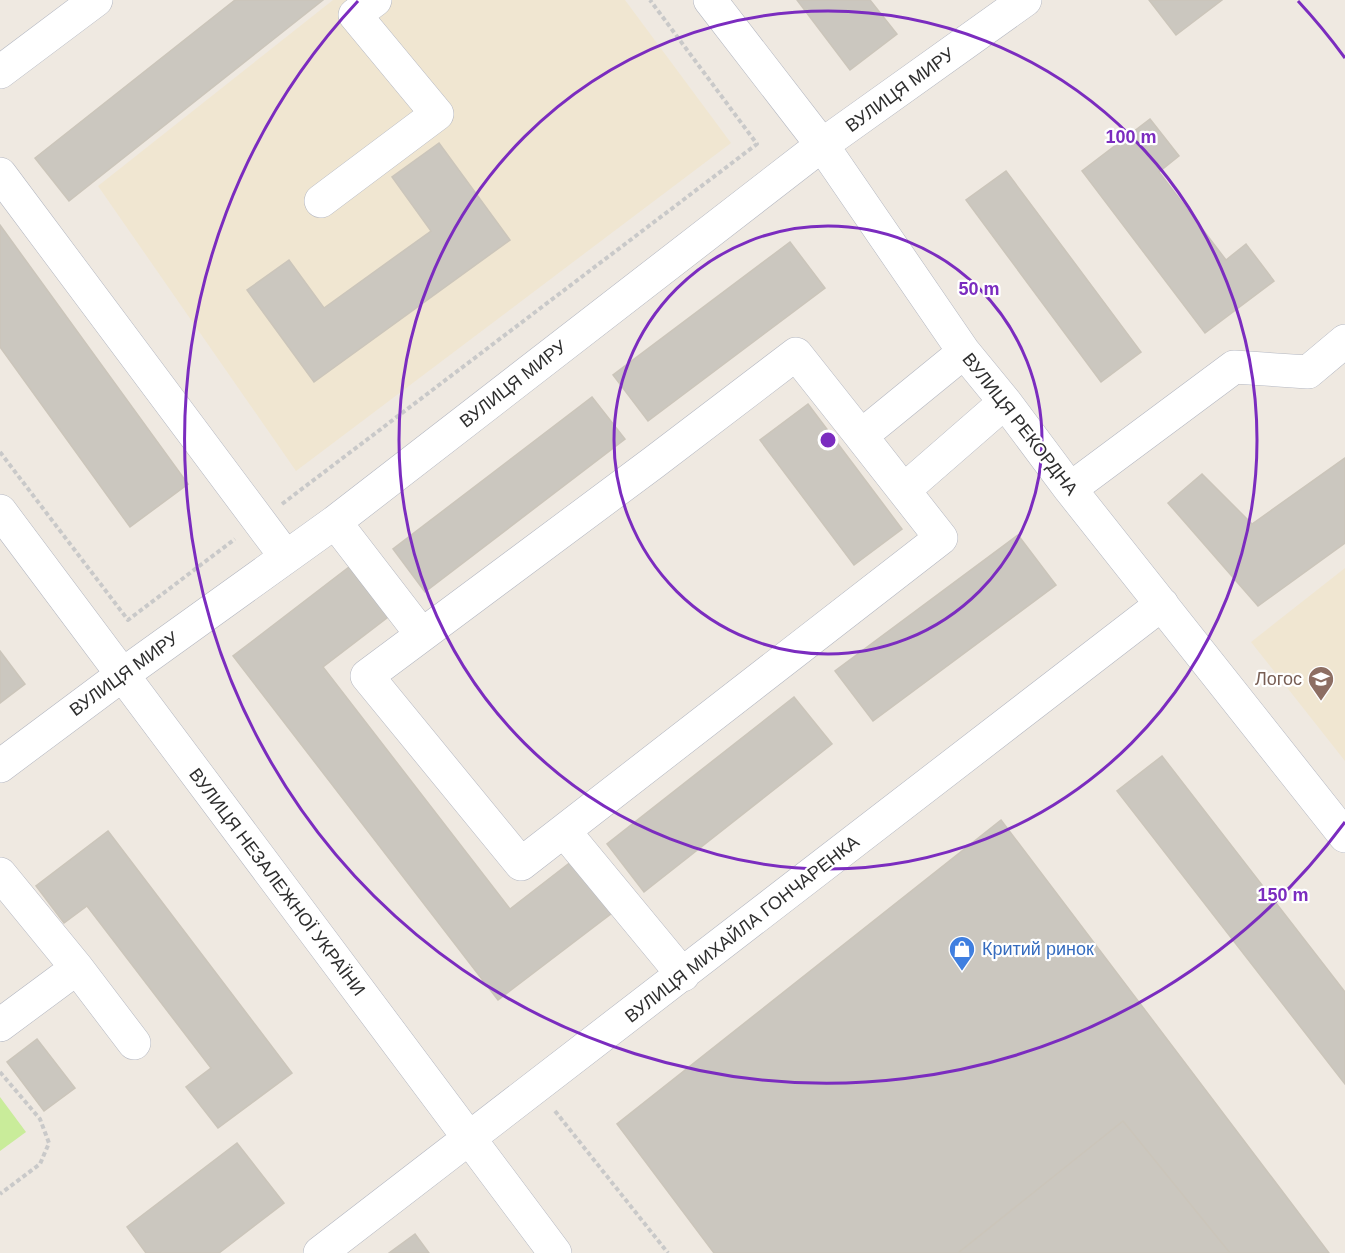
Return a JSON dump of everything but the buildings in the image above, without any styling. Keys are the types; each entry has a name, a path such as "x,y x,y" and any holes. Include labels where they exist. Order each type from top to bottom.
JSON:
{"street":[{"path":"0,72 96,0"},
{"path":"321,201 437,114 355,15 375,0"},
{"name":"ВУЛИЦЯ РЕКОРДНА","path":"710,0 822,145 964,352 1345,836"},
{"name":"ВУЛИЦЯ МИРУ","path":"0,766 335,522 822,145 1025,0"},
{"path":"0,174 286,557"},
{"path":"1070,489 1234,367 1308,372 1345,341"},
{"path":"861,436 964,352"},
{"path":"796,354 861,436 941,538 521,864 367,676 796,354"},
{"path":"904,490 1005,402"},
{"name":"ВУЛИЦЯ НЕЗАЛЕЖНОЇ УКРАЇНИ","path":"0,511 555,1253"},
{"path":"335,522 422,635"},
{"name":"ВУЛИЦЯ МИХАЙЛА ГОНЧАРЕНКА","path":"320,1253 1162,604"},
{"path":"564,831 683,975"},
{"path":"0,874 77,968 134,1043"},
{"path":"0,1025 77,968"}],"path":[{"path":"0,452 128,620 757,144 650,0"},
{"path":"0,1072 40,1119 49,1143 40,1164 0,1194"},
{"path":"555,1111 668,1253"}],"shaded area":[{"path":"333,0 625,0 731,143 296,471 98,186"},
{"name":"Логос","path":"1345,568 1345,761 1251,642"}],"green space":[{"path":"0,1097 26,1132 0,1151"}],"place":[{"name":"Логос","path":"1321,702"},
{"name":"Критий ринок","path":"962,972"}]}
